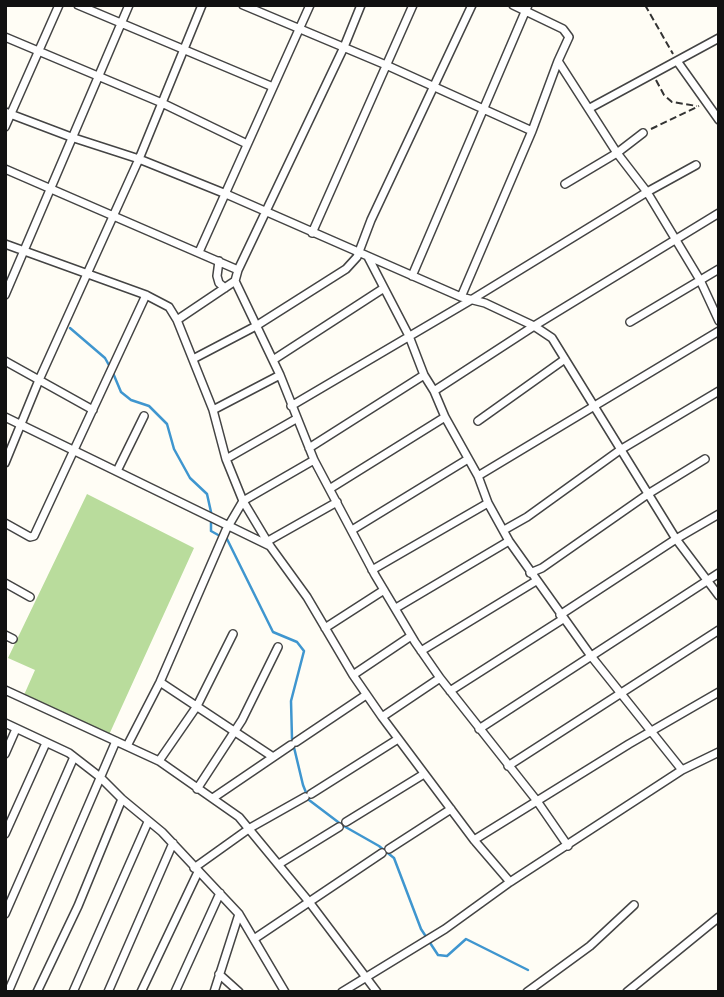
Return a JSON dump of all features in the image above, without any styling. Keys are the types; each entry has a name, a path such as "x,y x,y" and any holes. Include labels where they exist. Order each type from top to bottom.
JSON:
{"street":[{"path":"5,127 8,113 59,5"},
{"path":"78,5 273,87"},
{"path":"5,295 129,5"},
{"path":"5,463 86,273 139,159 202,5"},
{"path":"243,5 386,65 532,131"},
{"path":"199,252 310,5"},
{"path":"177,320 235,281 361,5"},
{"path":"312,233 413,5"},
{"path":"193,359 256,326 346,269 364,254 371,220 472,5"},
{"path":"461,297 569,37 563,29 526,8 513,5"},
{"path":"412,276 526,8"},
{"path":"5,37 162,103 247,144"},
{"path":"590,108 719,38"},
{"path":"558,61 617,153 647,192 699,280 719,321"},
{"path":"677,61 719,120"},
{"path":"8,113 139,159 226,194 412,276 461,297 485,303 534,326 557,342 648,495 719,596"},
{"path":"565,184 617,153 643,133"},
{"path":"291,406 647,192 696,166"},
{"path":"5,169 238,270"},
{"path":"435,391 534,326 719,213"},
{"path":"5,244 165,304 177,320 193,359 243,501 269,544 307,597 366,695 451,810 510,883"},
{"path":"364,254 409,337 445,417 509,541 561,617 620,695 682,770"},
{"path":"219,261 219,283 225,288"},
{"path":"630,322 719,269"},
{"path":"235,281 280,375 314,460 372,570 411,636 440,678 537,801 568,846"},
{"path":"273,360 384,288"},
{"path":"5,523 30,537 34,536 146,295"},
{"path":"478,477 719,331"},
{"path":"478,421 565,359"},
{"path":"5,361 93,410"},
{"path":"309,448 424,374"},
{"path":"213,410 280,375"},
{"path":"504,530 527,517 620,450 719,390"},
{"path":"117,471 144,416"},
{"path":"5,417 269,544"},
{"path":"331,488 445,417"},
{"path":"226,459 296,419"},
{"path":"352,530 468,459"},
{"path":"530,573 542,568 705,459"},
{"path":"127,746 160,682 229,526 243,501 314,460"},
{"path":"269,544 337,502"},
{"path":"372,570 488,503"},
{"path":"450,691 676,538 719,514"},
{"path":"396,608 509,541"},
{"path":"479,729 719,573"},
{"path":"421,651 536,581"},
{"path":"5,583 30,597"},
{"path":"325,628 384,590"},
{"path":"508,766 719,630"},
{"path":"159,761 197,706 233,634"},
{"path":"354,675 411,636"},
{"path":"197,789 235,732 278,647"},
{"path":"382,717 440,678"},
{"path":"160,682 273,757"},
{"path":"5,690 159,761 239,817 310,903 377,992"},
{"path":"474,840 719,692"},
{"path":"213,799 366,695"},
{"path":"5,723 74,757 173,843 239,914 285,992"},
{"path":"5,754 16,729"},
{"path":"141,992 196,870 250,828 398,739"},
{"path":"8,992 116,741"},
{"path":"5,834 46,743"},
{"path":"342,992 445,929 682,770 719,752"},
{"path":"5,914 74,757"},
{"path":"279,864 424,774"},
{"path":"37,992 78,906 122,799"},
{"path":"254,939 451,810"},
{"path":"73,992 148,822"},
{"path":"108,992 173,843"},
{"path":"175,992 220,892"},
{"path":"527,992 590,946 634,905"},
{"path":"214,992 239,914"},
{"path":"627,992 719,917"},
{"path":"219,974 239,992"}],"path":[{"path":"645,5 677,61"},
{"path":"653,72 664,95 672,102 713,110"},
{"path":"643,133 699,106"}],"green space":[{"path":"87,494 194,548 108,737 24,695 35,670 8,658"}],"waterway":[{"path":"70,328 105,358 110,367"},
{"path":"113,373 121,392 131,400 149,406 167,424 174,449 190,478 207,494 211,531 220,536"},
{"path":"226,537 273,632 297,642 304,651 291,701 292,739 309,800 394,858 421,929 438,955 447,956 466,939 528,970"}]}
